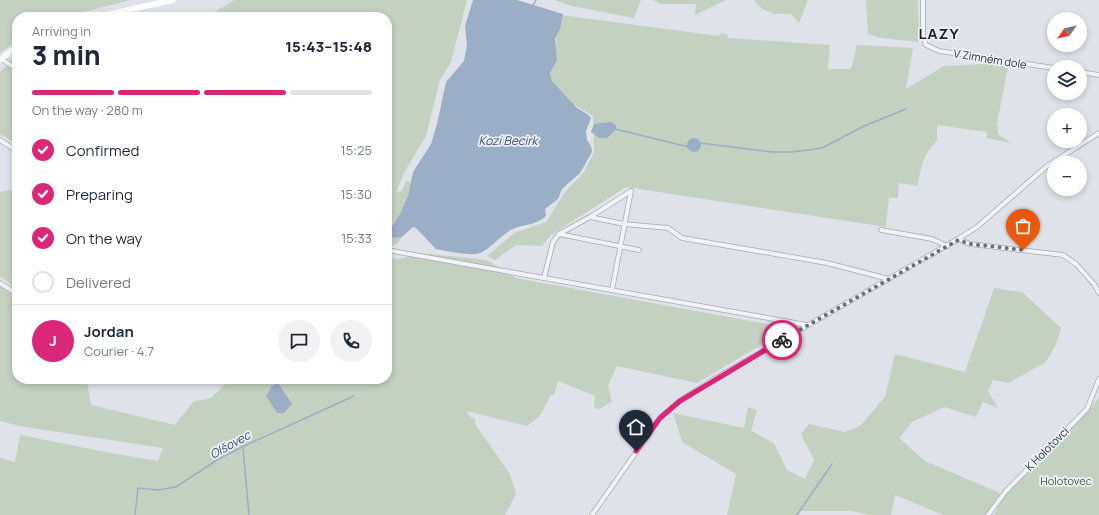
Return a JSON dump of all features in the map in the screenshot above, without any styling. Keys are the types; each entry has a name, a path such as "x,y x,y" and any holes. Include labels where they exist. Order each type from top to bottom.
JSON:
{"street":[{"path":"119,12 173,0"},
{"name":"V Zimném dole","path":"923,0 923,36 926,45 939,51 1047,67"},
{"path":"12,50 1,60 12,66"},
{"path":"1087,73 1099,75"},
{"path":"592,515 660,418 680,401 807,325 958,240 977,227 1047,166 1099,133"},
{"path":"0,140 12,148"},
{"path":"544,278 553,242 559,234 632,191 624,224 612,290"},
{"path":"590,217 624,224 668,228 682,238 827,263 889,279"},
{"path":"881,230 932,239 947,246"},
{"path":"559,234 639,250"},
{"path":"958,240 970,244 1063,255 1076,264 1094,284 1099,293"},
{"path":"392,251 807,325"},
{"path":"0,283 12,291"},
{"name":"K Holotovci","path":"988,515 1006,490 1087,410 1099,379"}],"green space":[{"path":"0,0 131,0 83,12 12,12 12,44 0,53"},
{"path":"235,0 467,0 451,62 440,80 426,136 405,171 396,192 402,191 406,181 410,182 407,202 393,225 392,226 392,12 215,12"},
{"path":"554,0 641,0 634,18 572,6"},
{"path":"653,0 726,0 695,15 696,4 661,4"},
{"path":"754,0 808,0 799,23 791,14 775,14 762,9"},
{"path":"866,0 918,0 919,42 881,38 868,34"},
{"path":"561,15 719,36 721,33 727,34 728,38 830,45 828,69 851,69 857,45 913,48 906,89 944,66 986,64 1008,67 997,123 998,134 1011,143 986,138 987,132 937,125 937,141 929,150 923,161 918,186 899,183 898,198 889,198 886,227 626,187 551,235 542,246 516,245 495,260 487,256 514,233 546,222 565,192 584,172 594,152 593,116 565,99 553,84 550,70"},
{"path":"12,59 12,141 0,134 0,72"},
{"path":"12,191 12,284 0,277 0,192"},
{"path":"392,235 394,238 402,237 398,243 392,246"},
{"path":"431,254 487,260 516,278 789,328 697,383 617,366 608,386 612,402 599,409 594,408 595,396 558,381 554,395 551,395 540,416 527,426 466,411 470,417 475,418 475,424 510,474 516,494 505,515 0,515 0,458 15,462 20,435 158,461 163,448 19,426 0,421 0,286 12,294 12,384 88,384 91,405 175,425 193,402 211,398 225,384 392,384 392,257 396,259"},
{"path":"994,288 1022,292 1061,328 1055,347 1045,363 1008,383 993,380 988,391 998,408 983,402 976,417 944,407 912,422 899,438 925,461 1000,493 987,515 943,515 895,495 891,515 870,515 852,511 801,511 798,515 727,515 736,474 682,442 673,413 744,428 748,407 757,410 751,431 774,443 787,470 805,479 814,460 801,434 809,424 844,432 860,426 885,397 895,354 965,372"},
{"name":"Holotovec","path":"1099,398 1099,515 994,515 1005,492 1086,413"}],"water":[{"name":"Kozí Becirk","path":"473,0 517,0 563,14 560,29 555,39 557,60 550,73 552,81 577,108 591,118 586,131 587,140 591,146 592,152 580,173 562,189 558,199 545,209 546,216 534,223 510,230 486,250 476,254 456,253 436,249 416,228 413,227 402,237 394,238 392,236 392,226 400,214 408,196 413,172 431,144 446,82 464,61 467,45 465,26"},
{"path":"611,122 616,125 616,129 607,138 599,138 591,132 594,124"},
{"path":"691,138 697,138 701,142 701,148 697,152 691,152 687,148 687,142"},
{"path":"279,384 292,404 284,413 277,413 266,396 272,386"}],"waterway":[{"path":"532,7 536,0"},
{"path":"700,143 772,152 793,152 822,148 864,126 906,109"},
{"path":"615,129 689,147"},
{"name":"Olšovec","path":"135,515 138,488 158,490 176,487 217,460 244,446 354,396"},
{"path":"243,448 249,515"},
{"path":"797,515 832,464"}],"way so far":[{"path":"782,340 958,240 970,244 1023,250"}],"district":[{"name":"LAZY","path":"939,34"}],"route":[{"path":"636,451 660,418 680,401 711,381 782,340"}]}
